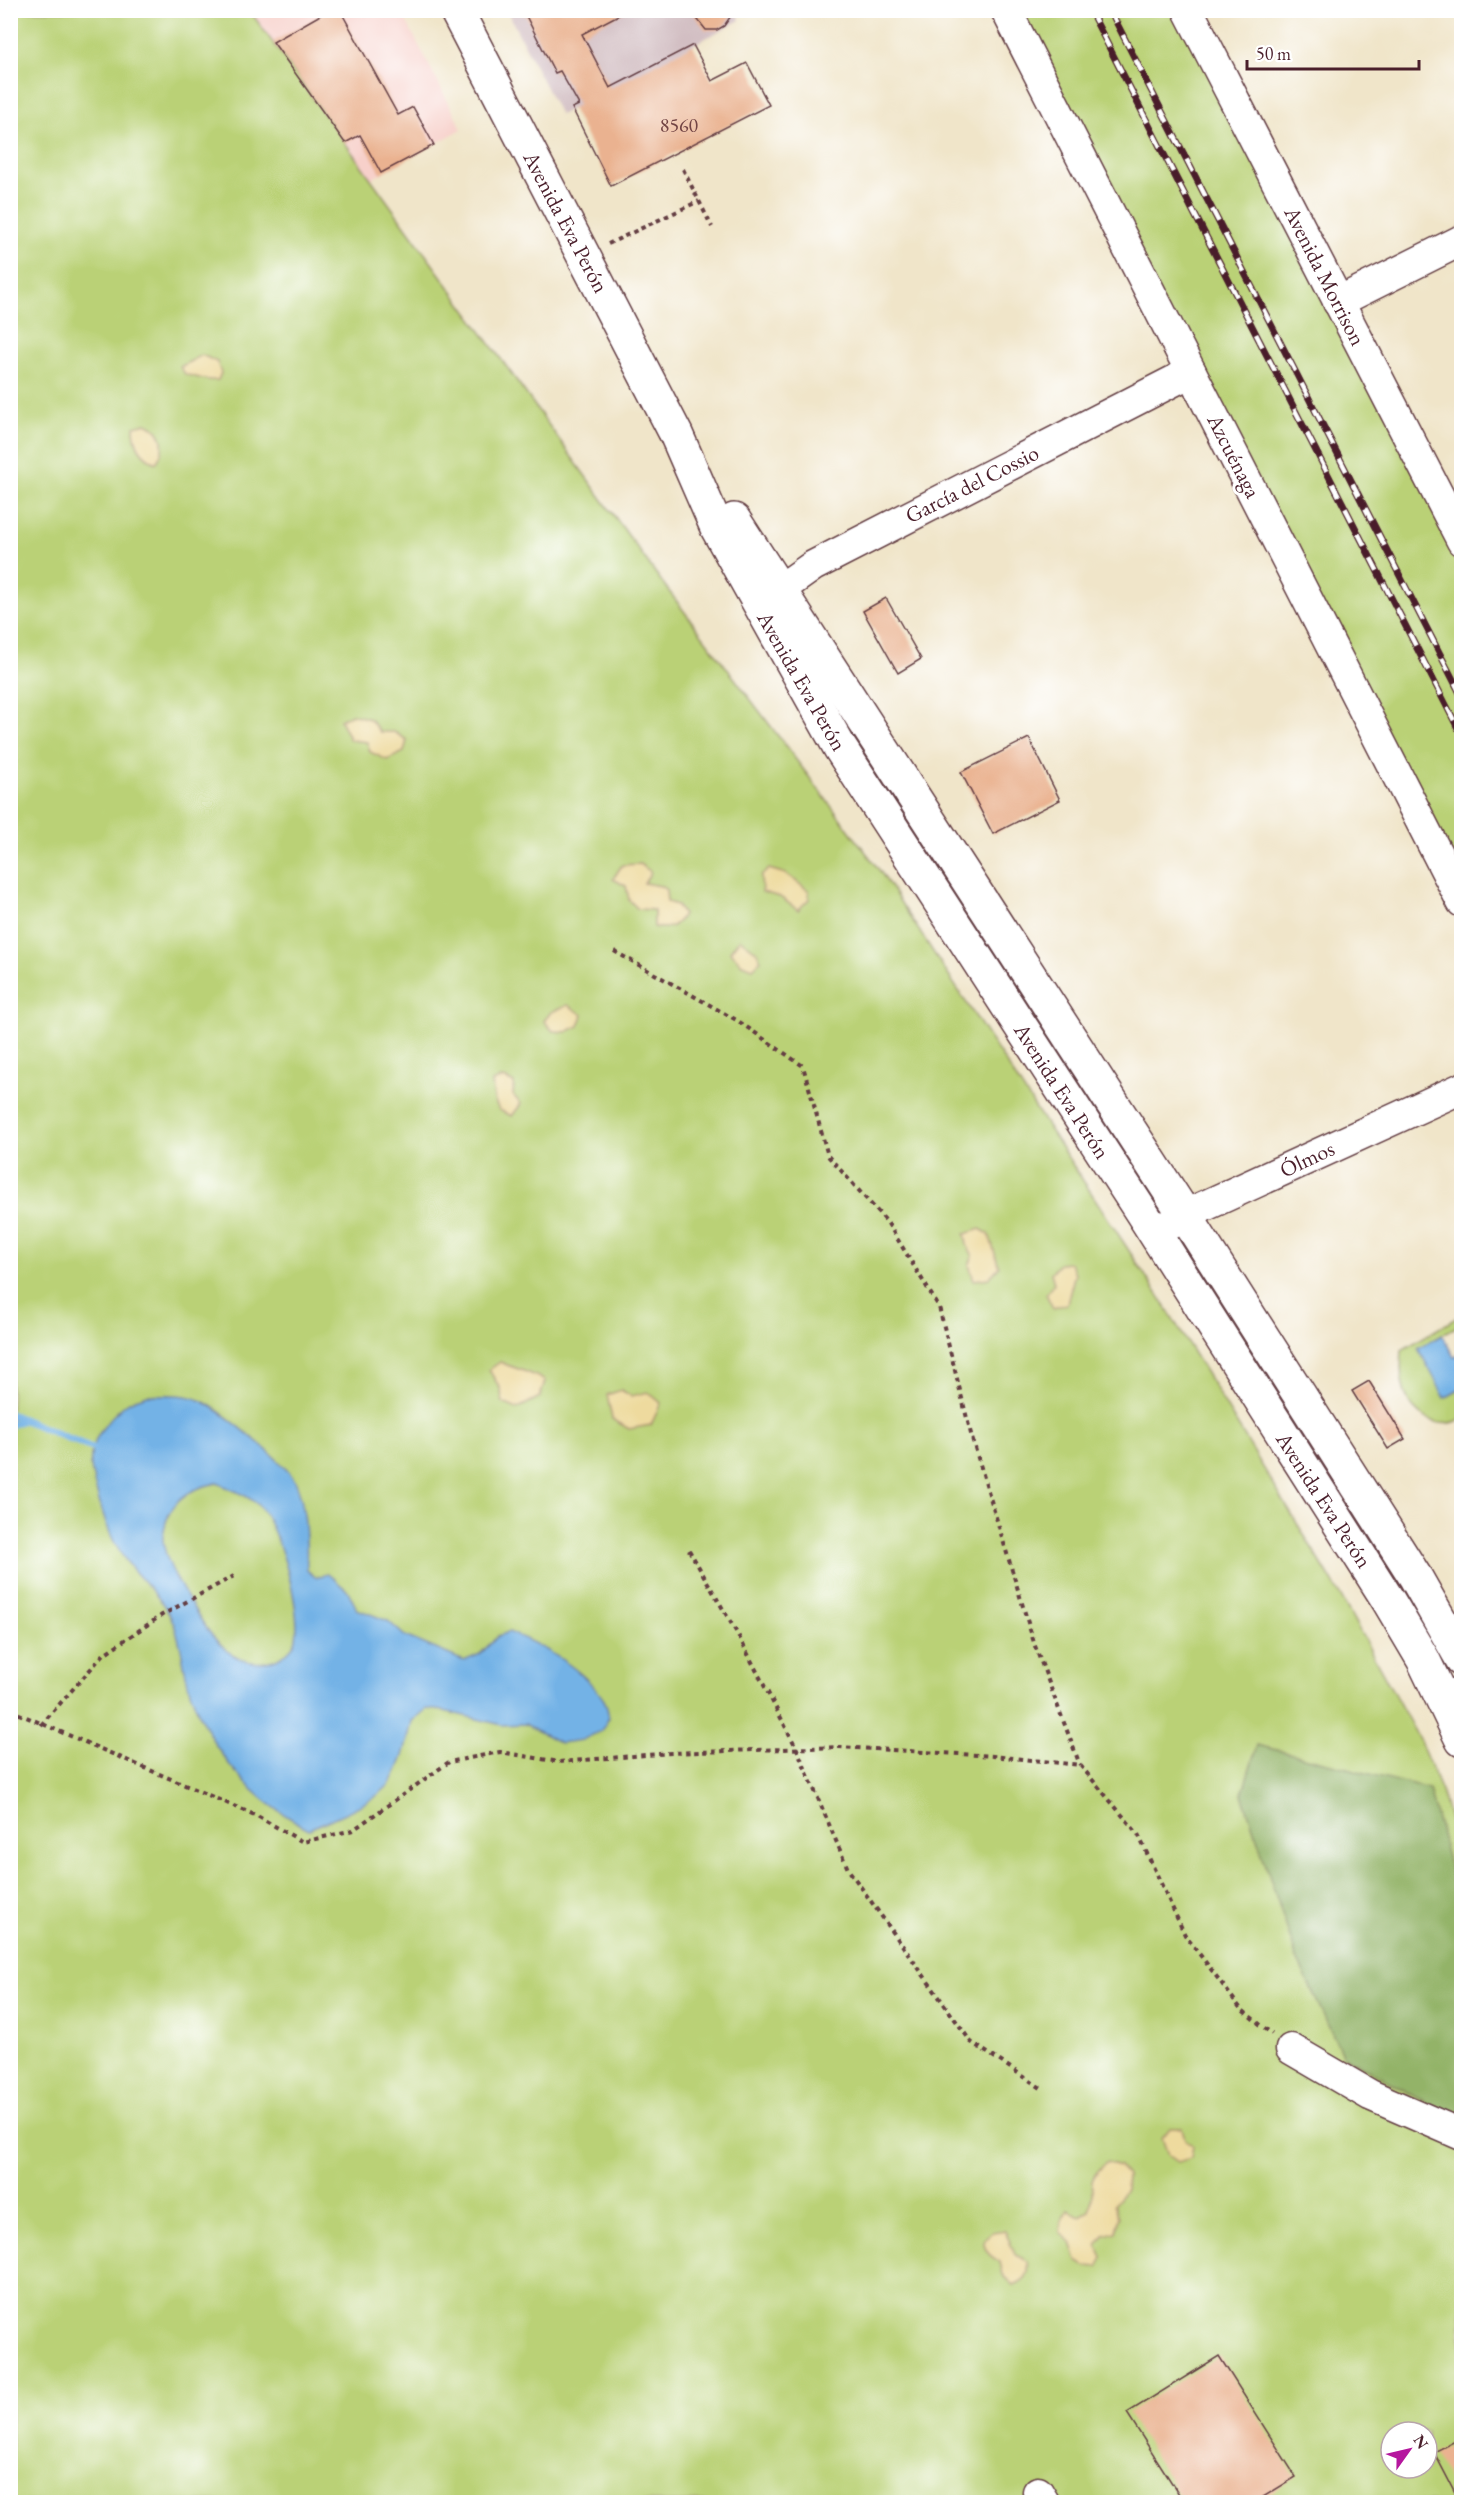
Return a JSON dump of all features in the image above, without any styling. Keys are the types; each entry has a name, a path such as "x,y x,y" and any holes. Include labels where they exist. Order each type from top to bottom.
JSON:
{"main road":[{"name":"Avenida Eva Perón","path":"456,10 676,434 769,597 1185,1215 1410,1569 1461,1659"},
{"name":"Avenida Eva Perón","path":"769,597 840,748 1155,1234 1388,1600 1423,1659 1461,1740"}],"street":[{"name":"Azcuénaga","path":"1006,10 1461,902"},
{"name":"Avenida Morrison","path":"1188,10 1461,542"},
{"path":"1338,302 1461,240"},
{"name":"García del Cossio","path":"769,597 813,566 1191,372"},
{"name":"Ólmos","path":"1155,1234 1185,1215 1461,1088"},
{"path":"1291,2049 1370,2095 1461,2135"}],"path":[{"path":"683,169 712,227"},
{"path":"624,236 699,201"},
{"path":"615,951 738,1021 803,1066 828,1156 887,1222 939,1307 972,1438 1035,1646 1080,1765 1138,1834 1185,1935 1241,2009 1291,2049"},
{"path":"689,1550 738,1635 797,1749 848,1869 971,2042 1041,2088"},
{"path":"42,1725 104,1654 162,1615 234,1576"},
{"path":"10,1710 257,1816 303,1842 353,1830 449,1762 500,1752 559,1762 671,1753 840,1747 969,1754 1080,1765"}],"shaded area":[{"path":"736,10 740,20 560,115 507,11"},
{"path":"250,11 401,11 462,129 371,179"}],"green space":[{"path":"11,11 250,11 659,578 880,871 1164,1304 1335,1586 1419,1739 1442,1794 1461,1859 1461,2502 11,2502"},
{"path":"1006,11 1188,11 1461,541 1461,902"},
{"path":"1461,1315 1461,1324 1418,1348 1446,1397 1461,1389 1461,1419 1453,1422 1436,1422 1420,1414 1405,1393 1402,1382 1402,1350"},
{"path":"1257,1745 1429,1789 1461,1910 1461,2122 1343,2056 1297,1959 1242,1794"}],"sand":[{"path":"202,355 217,362 221,373 218,380 186,375 180,367"},
{"path":"146,423 157,431 162,440 162,452 156,463 142,453 135,438 134,426"},
{"path":"352,714 370,719 380,732 394,732 407,740 404,752 387,760 370,752 367,742 350,740 340,720"},
{"path":"640,864 651,872 644,883 661,886 666,890 667,902 677,905 683,915 671,927 654,927 654,910 638,909 629,900 626,886 613,879 622,865"},
{"path":"769,869 786,874 809,891 809,899 798,910 780,897 762,892 761,876"},
{"path":"740,939 756,951 761,960 753,968 742,964 730,951"},
{"path":"568,1005 583,1015 579,1026 566,1032 553,1031 544,1021 551,1012"},
{"path":"504,1078 514,1083 513,1095 521,1104 512,1116 499,1110 494,1099 492,1082"},
{"path":"980,1229 989,1234 999,1267 989,1278 974,1280 969,1265 973,1256 967,1245 965,1234"},
{"path":"1070,1263 1075,1273 1067,1304 1053,1308 1046,1294 1054,1283 1051,1273 1059,1264"},
{"path":"500,1362 545,1381 540,1397 517,1409 503,1403 500,1388 489,1370"},
{"path":"621,1390 631,1396 648,1392 661,1403 651,1425 629,1429 612,1419 607,1395"},
{"path":"1170,2128 1182,2128 1185,2139 1193,2145 1191,2158 1178,2162 1168,2155 1162,2138"},
{"path":"1107,2162 1119,2166 1127,2176 1126,2190 1114,2204 1119,2217 1116,2232 1104,2235 1097,2245 1103,2258 1098,2267 1085,2266 1077,2261 1071,2242 1060,2233 1061,2221 1068,2210 1080,2216 1089,2211 1092,2202 1092,2181"},
{"path":"1005,2230 1015,2255 1028,2261 1026,2276 1014,2285 1003,2275 1000,2262 988,2253 984,2244 984,2240 993,2232"}],"water":[{"path":"1442,1335 1454,1357 1461,1353 1461,1389 1445,1398 1418,1348"},
{"path":"147,1395 182,1396 202,1401 238,1426 281,1464 296,1483 300,1493 305,1526 307,1570 315,1577 328,1574 348,1591 357,1609 388,1621 405,1636 464,1661 480,1654 498,1636 509,1632 535,1644 574,1668 596,1689 605,1702 609,1718 601,1731 582,1740 560,1743 525,1724 502,1725 427,1709 412,1721 407,1743 393,1779 378,1795 367,1802 309,1829 269,1803 236,1772 210,1735 190,1691 178,1636 172,1620 162,1603 118,1549 108,1529 99,1501 91,1465 96,1439 119,1409","holes":["217,1483 257,1504 265,1515 281,1549 292,1591 297,1629 292,1647 279,1658 271,1661 243,1660 233,1655 214,1638 181,1588 164,1548 163,1536 166,1522 174,1506 192,1491"]}],"building":[{"path":"329,10 340,10 398,115 413,107 434,145 381,173 360,135 345,143 273,42"},
{"path":"523,10 628,10 582,34 610,88 693,45 712,81 747,63 769,105 611,186 572,108 579,105 560,71 555,73"},
{"path":"690,10 735,10 724,26 717,30 706,30"},
{"path":"886,598 921,659 898,673 863,611"},
{"path":"1029,738 1060,800 993,834 961,772"},
{"path":"1369,1381 1405,1439 1388,1449 1352,1391"},
{"path":"1219,2356 1296,2477 1255,2502 1184,2502 1127,2413"},
{"path":"1461,2438 1461,2502 1439,2462 1439,2449"}],"waterway":[{"path":"10,1414 94,1449"},
{"path":"10,1425 23,1420"}],"railway":[{"path":"1090,10 1462,736"},
{"path":"1110,10 1462,697"}]}
